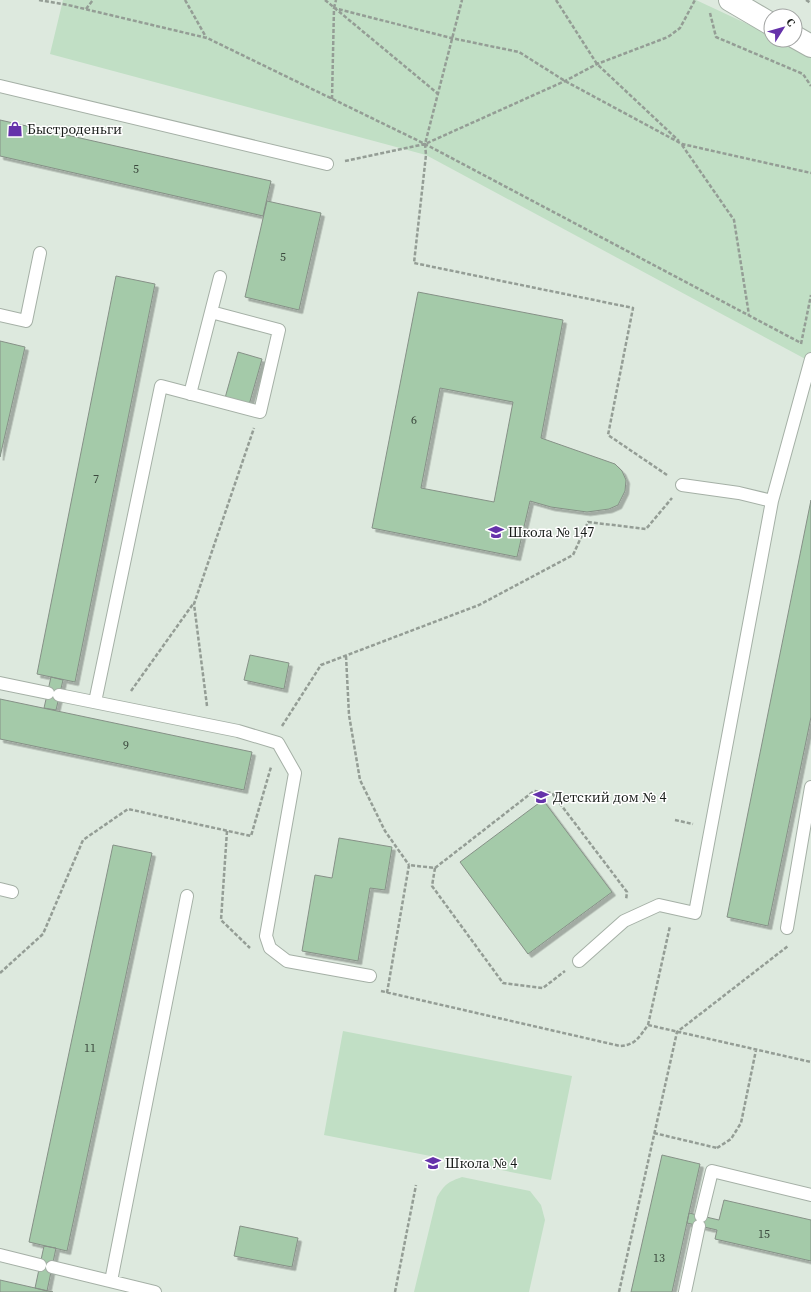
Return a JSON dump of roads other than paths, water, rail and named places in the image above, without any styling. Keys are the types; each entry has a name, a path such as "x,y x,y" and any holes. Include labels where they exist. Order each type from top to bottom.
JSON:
{"street":[{"path":"730,0 763,19"}],"lane":[{"path":"0,86 327,164"},
{"path":"0,315 26,321 40,253"},
{"path":"190,394 220,277"},
{"path":"95,702 161,386 260,412 279,330 211,312"},
{"path":"579,961 624,921 659,905 695,913 772,501 811,359"},
{"path":"682,485 739,493 772,501"},
{"path":"0,683 238,731 278,743 294,773 266,936 270,948 287,961 370,976"},
{"path":"788,928 811,787"},
{"path":"111,1281 186,896"},
{"path":"685,1292 712,1171 811,1195"},
{"path":"0,1255 40,1264"},
{"path":"52,1267 155,1292"}],"place":[{"name":"Быстроденьги","path":"15,129"},
{"name":"Школа № 147","path":"496,532"},
{"name":"Детский дом № 4","path":"541,797"},
{"name":"Школа № 4","path":"433,1163"}]}
